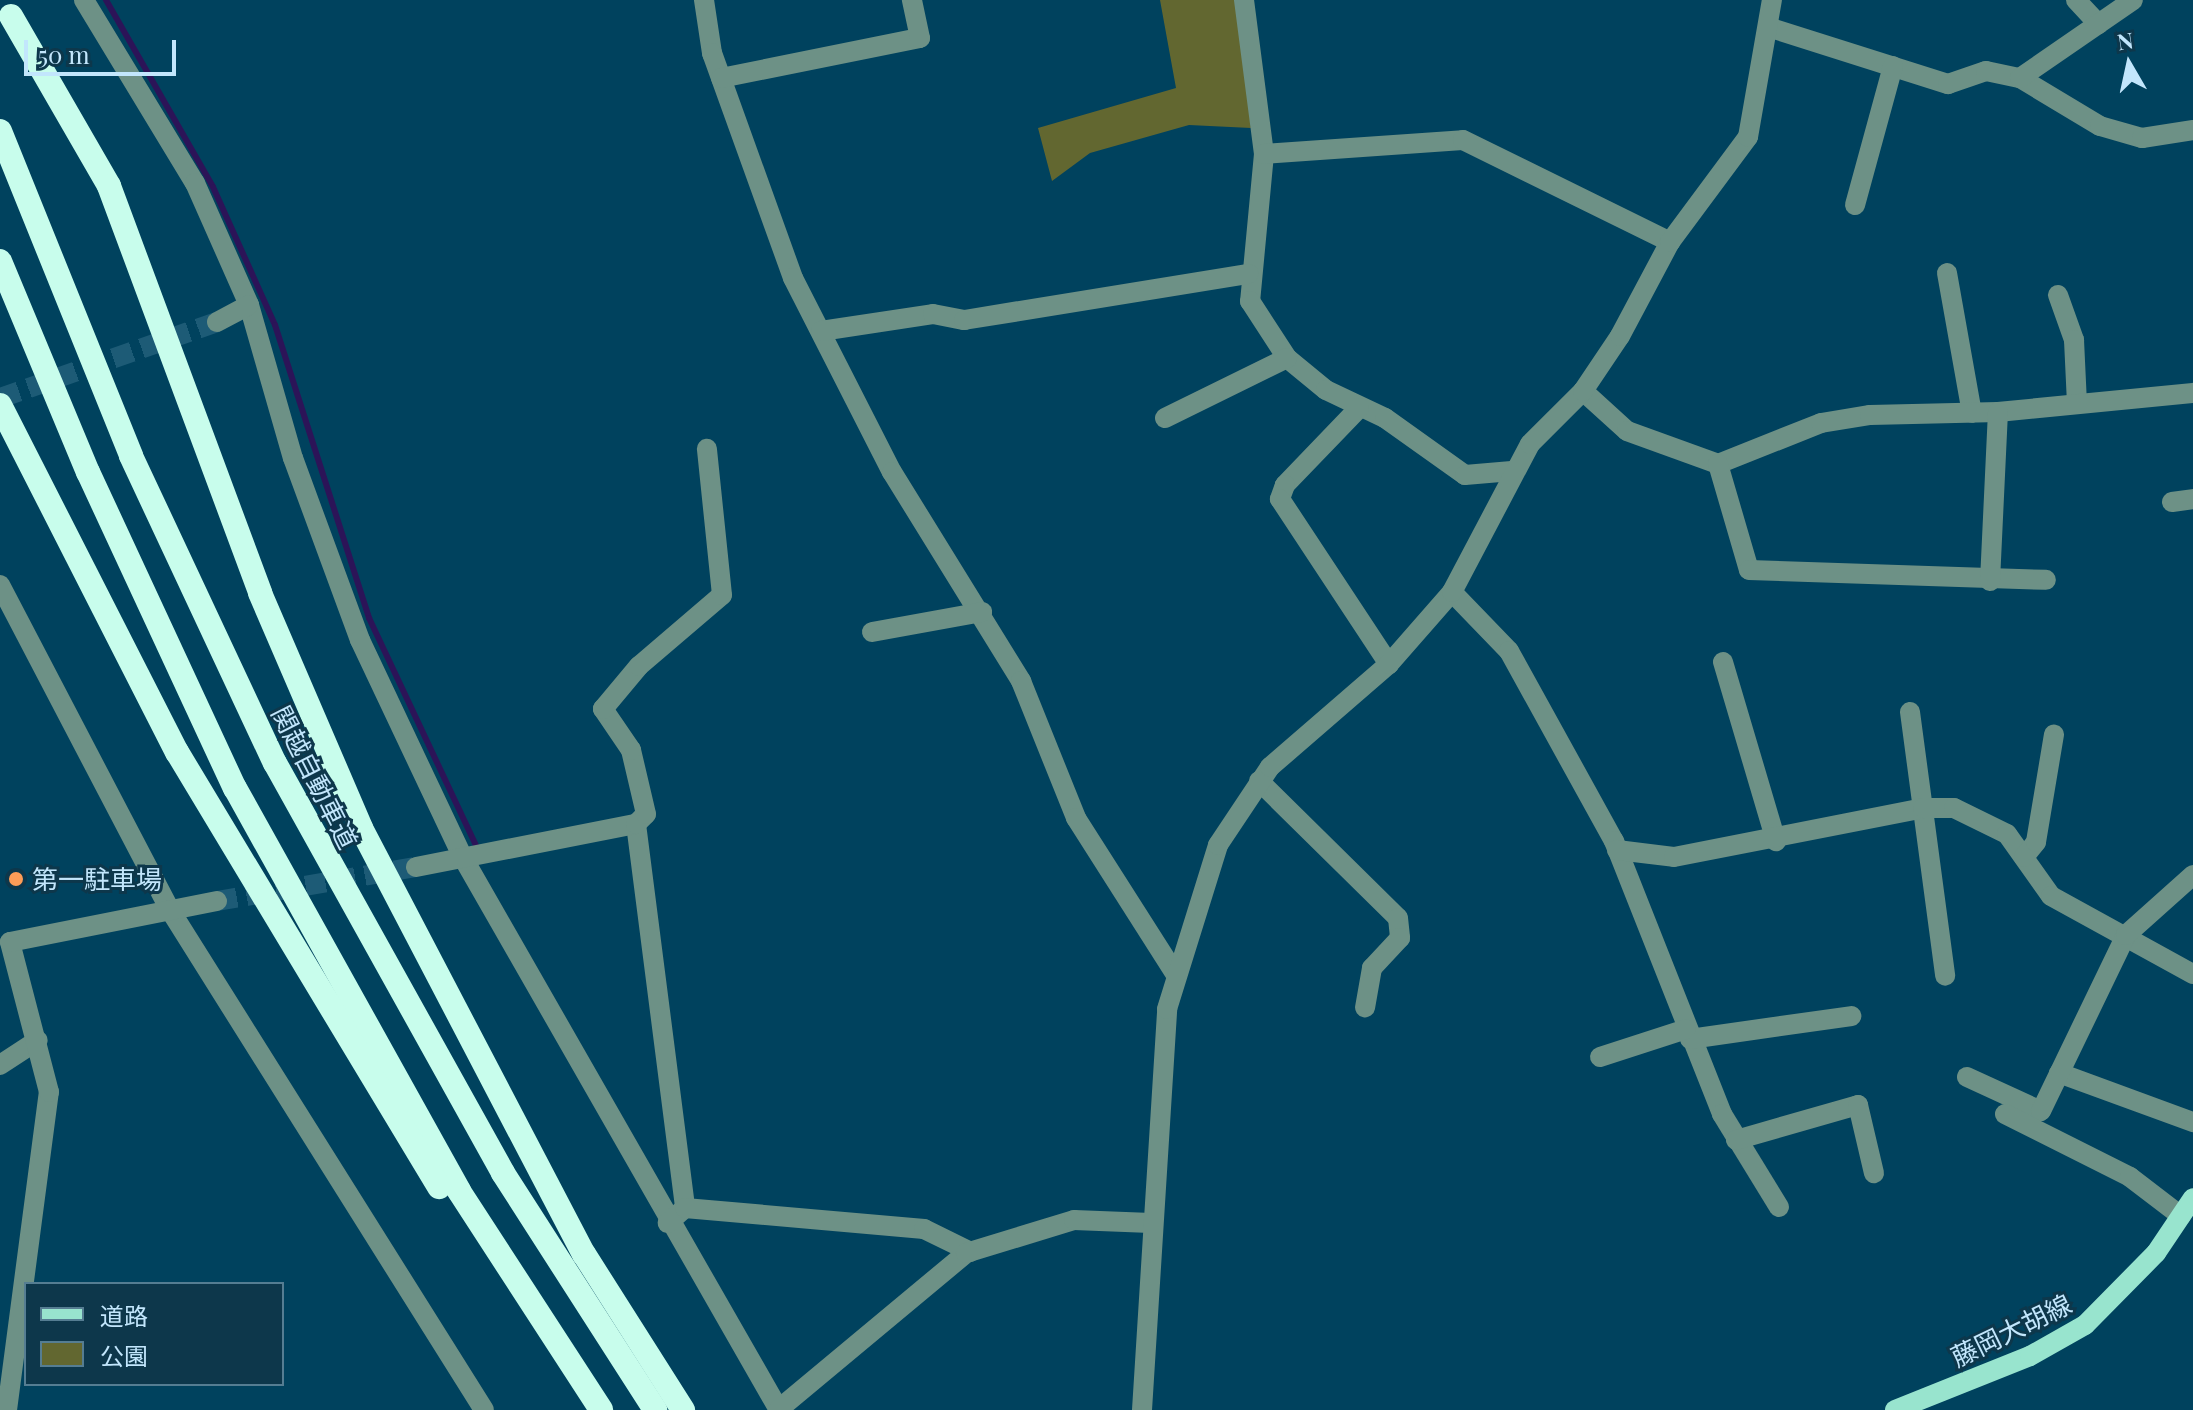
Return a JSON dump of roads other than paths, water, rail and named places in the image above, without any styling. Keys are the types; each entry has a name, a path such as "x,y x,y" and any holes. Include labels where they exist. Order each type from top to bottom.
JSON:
{"highway":[{"path":"11,16 109,186 260,593 361,828 584,1254 683,1410"},
{"name":"関越自動車道","path":"0,131 131,456 275,763 503,1173 655,1410"},
{"path":"0,261 88,472 242,801 459,1191 601,1410"},
{"path":"0,405 170,739 254,887 585,1410"}],"main road":[{"name":"藤岡大胡線","path":"1895,1410 2030,1356 2085,1325 2114,1301 2193,1198"}],"street":[{"path":"704,0 721,78 793,278 892,472 982,612 1021,681 1076,818 1174,972"},
{"path":"721,78 920,38 912,0"},
{"path":"1244,0 1264,154 1248,274 1250,301 1287,358 1359,408 1465,475 1512,471"},
{"path":"1142,1410 1151,1223 1174,972 1218,845 1259,781 1389,664 1452,592 1512,471 1583,391 1670,242 1748,137 1772,0"},
{"path":"2076,0 2098,24"},
{"path":"2020,78 2133,0"},
{"path":"89,2 195,183 249,305 293,458 360,640 462,856 668,1223 779,1410 971,1252 1074,1220 1151,1223"},
{"path":"1768,27 1948,84 1986,71 2020,78 2100,126 2142,138 2193,130"},
{"path":"1855,205 1893,66"},
{"path":"1264,154 1463,140 1670,242"},
{"path":"1947,273 1972,413"},
{"path":"821,331 933,314 964,320 1248,274"},
{"path":"2058,295 2074,340 2077,403"},
{"path":"217,322 249,305"},
{"path":"1165,418 1287,358"},
{"path":"1583,391 1627,431 1718,464 1821,423 1998,412 2193,393"},
{"path":"1359,408 1285,485 1280,499 1389,664"},
{"path":"1990,581 1998,412"},
{"path":"416,867 636,824 646,814 638,776 603,709 639,666 722,595 707,449"},
{"path":"1718,464 1749,570 1990,581 2046,580"},
{"path":"0,585 170,910 484,1410"},
{"path":"1452,592 1509,651 1617,850 1688,1034 1736,1140 1779,1207"},
{"path":"872,632 982,612"},
{"path":"1723,662 1776,841"},
{"path":"1910,712 1945,976"},
{"path":"2024,857 2036,842 2054,734"},
{"path":"1259,781 1398,918 1400,938 1372,968 1365,1007"},
{"path":"1617,850 1674,857 1776,841 1923,808 1976,818 2007,834 2051,896 2193,974"},
{"path":"636,824 685,1208"},
{"path":"1967,1077 2041,1111 2126,935 2193,875"},
{"path":"26,1282 44,1165 49,1092 38,1040 5,940 217,901"},
{"path":"1600,1057 1688,1034 1851,1016"},
{"path":"0,1065 38,1040"},
{"path":"2059,1073 2193,1122"},
{"path":"1736,1140 1858,1105 1874,1173"},
{"path":"2005,1114 2130,1177 2181,1216"},
{"path":"668,1223 685,1208 924,1229 971,1252"},
{"path":"7,1410 24,1297"}],"waterway":[{"path":"106,0 213,187 275,325 369,618 477,847"}],"tunnel":[{"path":"0,398 217,322"},
{"path":"217,901 416,867"}],"place":[{"name":"第一駐車場","path":"16,879"}]}
